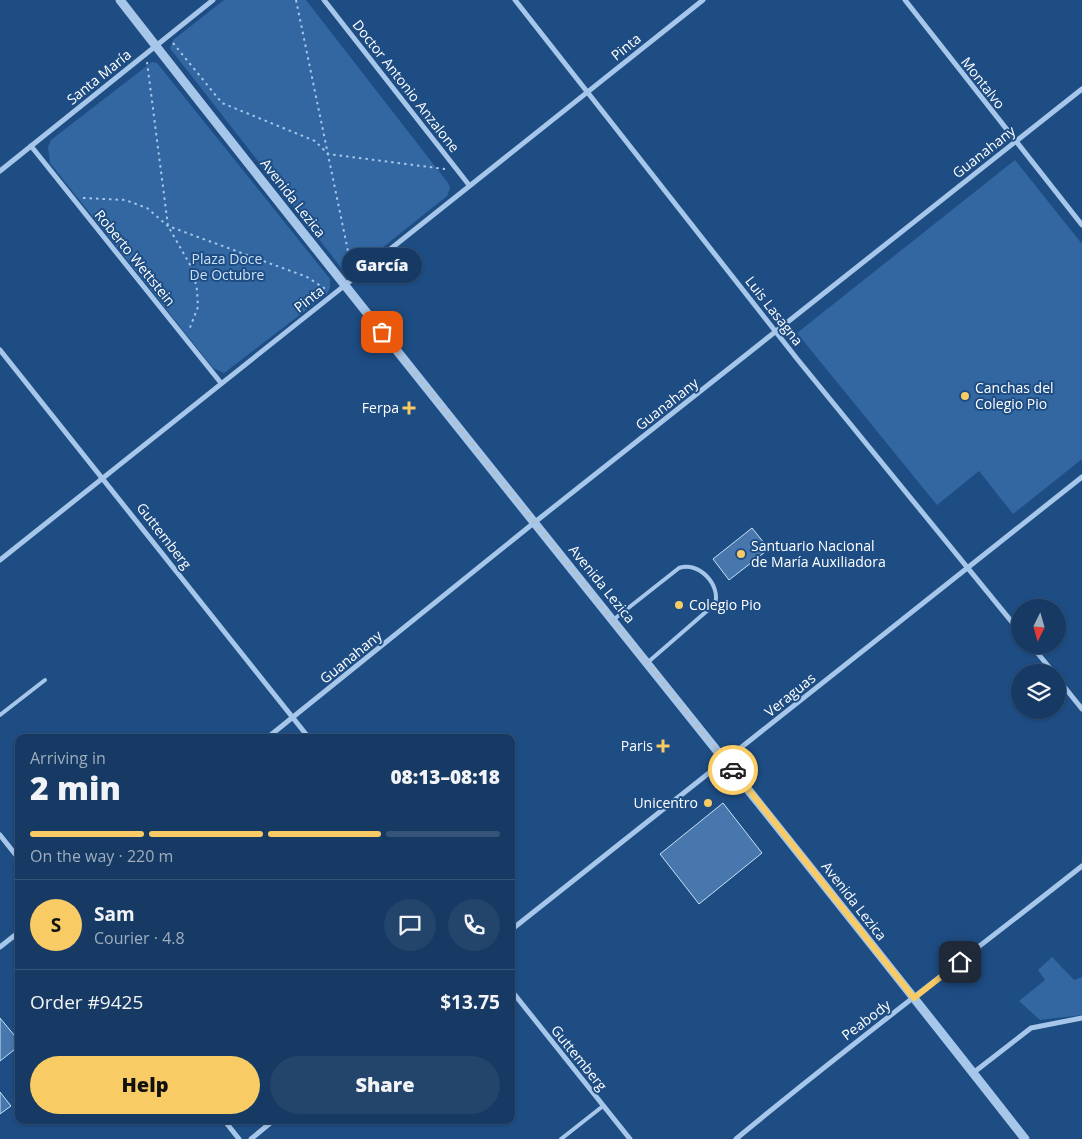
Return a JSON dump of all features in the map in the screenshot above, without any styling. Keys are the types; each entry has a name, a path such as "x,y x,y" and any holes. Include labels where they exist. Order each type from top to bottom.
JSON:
{"street":[{"name":"Avenida Lezica","path":"120,0 344,286 535,522 1025,1139"},
{"name":"Santa María","path":"0,171 213,0"},
{"name":"Doctor Antonio Anzalone","path":"324,0 469,185"},
{"name":"Luis Lasagna","path":"515,0 589,91 777,331 1011,621"},
{"name":"Pinta","path":"0,560 703,0"},
{"name":"Montalvo","path":"905,0 1014,142 1082,225"},
{"name":"Guanahany","path":"272,734 535,522 1082,89"},
{"name":"Roberto Wettstein","path":"31,146 221,383"},
{"name":"Guttemberg","path":"0,350 306,734"},
{"name":"Veraguas","path":"515,927 1082,477"},
{"path":"1038,654 1046,664"},
{"path":"1066,689 1082,709"},
{"path":"0,836 15,854"},
{"name":"Peabody","path":"736,1139 832,1060 1082,866"},
{"path":"0,947 15,935"},
{"name":"Guttemberg","path":"515,995 630,1139"},
{"path":"973,1074 1031,1028 1082,1018"},
{"path":"227,1124 239,1139"},
{"path":"251,1139 269,1124"}],"lane":[{"path":"613,620 679,568 688,565 697,567 715,589 717,597 714,604 647,663"},
{"path":"0,715 45,680"},
{"path":"561,1139 604,1106"}],"path":[{"path":"296,0 348,256 357,275"},
{"path":"167,36 222,103 315,141 328,154 458,171"},
{"path":"145,54 150,78 168,226"},
{"path":"73,198 98,197 126,200 147,208 168,226 193,270 198,307 185,339"},
{"path":"168,226 307,277 333,294"}],"green space":[{"path":"224,0 306,0 448,183 450,188 447,196 352,272 347,273 343,270 170,48 173,40"},
{"name":"Plaza Doce De Octubre","path":"152,62 157,63 330,279 330,288 327,294 224,373 213,368 50,163 48,147 51,140"},
{"name":"Canchas del Colegio Pio","path":"1015,160 1082,244 1082,459 1013,514 979,471 937,505 797,333"},
{"path":"1052,957 1074,980 1082,977 1082,1015 1040,1020 1019,1001 1045,980 1038,970"}],"building":[{"name":"Santuario Nacional de María Auxiliadora","path":"752,528 769,549 729,580 713,559"},
{"path":"723,803 762,853 699,904 660,854"},
{"path":"0,1018 15,1036 15,1049 0,1061"},
{"path":"0,1092 11,1106 0,1114"}],"way so far":[{"path":"382,332 733,770"}],"place":[{"name":"García","path":"382,332"},
{"name":"Canchas del Colegio Pio","path":"965,396"},
{"name":"Ferpa","path":"409,408"},
{"name":"Santuario Nacional de María Auxiliadora","path":"741,554"},
{"name":"Colegio Pio","path":"679,605"},
{"name":"Paris","path":"663,746"},
{"name":"Unicentro","path":"708,803"}],"route":[{"path":"733,770 914,998 960,962"}]}
